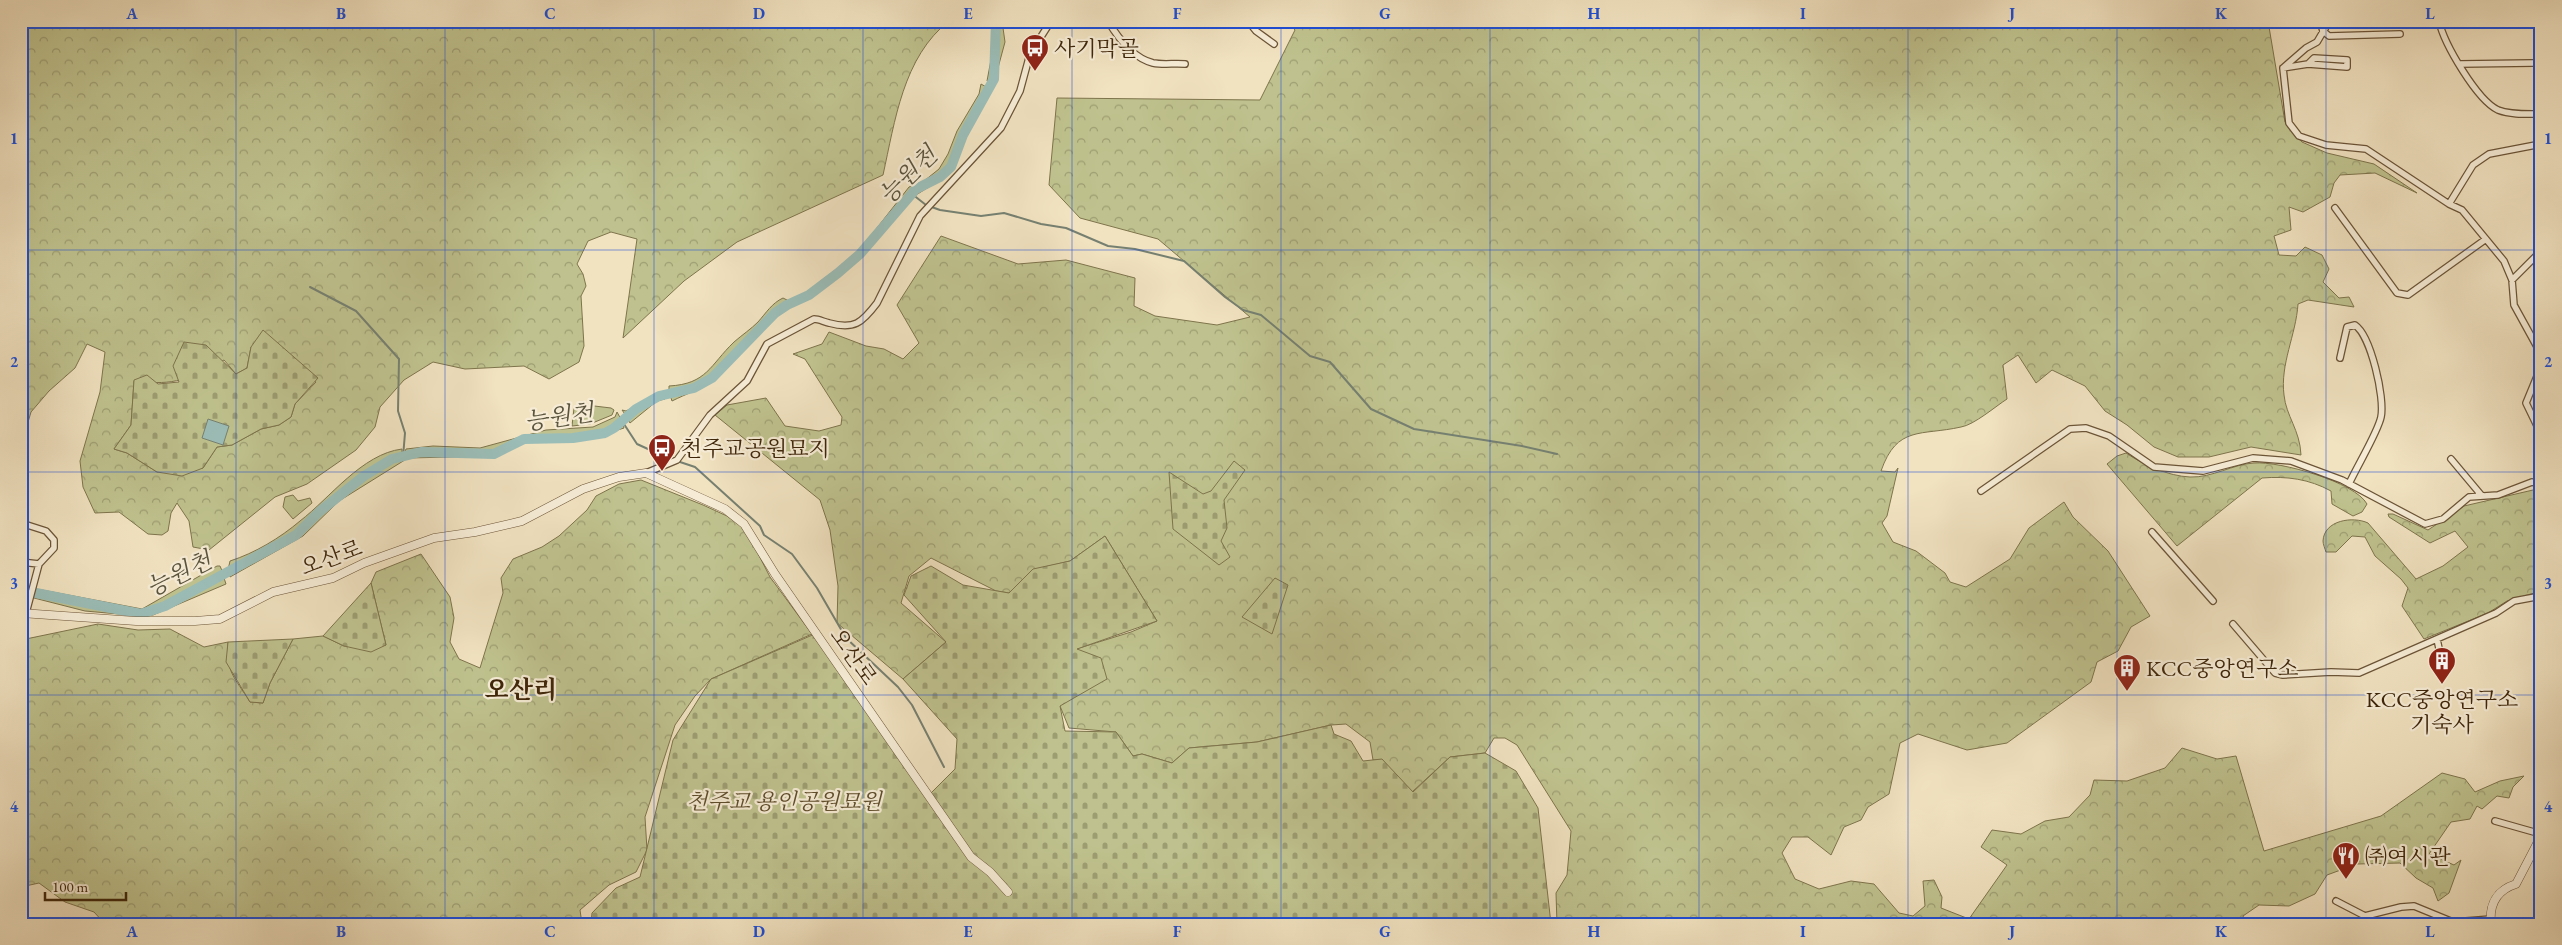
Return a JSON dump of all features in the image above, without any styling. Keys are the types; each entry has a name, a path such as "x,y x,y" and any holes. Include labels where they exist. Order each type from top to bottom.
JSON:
{"street":[{"name":"오산로","path":"24,613 136,621 195,622 220,619 273,592 344,575 364,564 434,538 476,532 522,521 583,489 619,477 646,473 674,461 710,415 747,381 766,344 814,319 848,327 861,322 869,314 877,303 920,216 1001,128 1020,91 1030,54 1051,21"},
{"path":"1108,21 1117,37 1137,56 1155,63 1185,64"},
{"path":"1248,21 1256,31 1274,44"},
{"path":"2320,21 2323,31 2329,36 2400,34"},
{"path":"2283,68 2306,48 2317,42 2327,25 2380,21"},
{"path":"2439,21 2450,47 2472,86 2492,106 2508,113 2541,114"},
{"path":"2283,68 2308,64 2347,67 2347,60 2314,58 2308,64"},
{"path":"2460,64 2533,63"},
{"path":"2283,68 2290,123 2299,136 2326,145 2366,149 2449,204 2462,210 2504,261 2512,280 2514,305 2540,354 2540,369 2526,403 2541,434"},
{"path":"2449,204 2473,165 2489,154 2541,144"},
{"path":"2335,208 2396,293 2401,295 2408,295 2486,239"},
{"path":"2512,280 2541,251"},
{"path":"2340,358 2347,327 2355,325 2364,336 2373,358 2381,417 2349,484"},
{"path":"1981,491 2070,430 2086,428 2110,436 2154,467 2204,471 2253,458 2291,461 2349,484 2425,524 2443,519 2469,497 2498,495 2532,482 2541,485"},
{"path":"2451,459 2482,496"},
{"name":"오산로","path":"646,473 726,509 744,524 775,574 971,857 1008,892"},
{"path":"21,523 46,531 54,540 54,548 39,564 24,613"},
{"path":"2152,532 2213,601"},
{"path":"21,562 39,564"},
{"path":"2233,624 2275,673 2283,675 2330,672 2359,673 2411,648 2437,639 2496,613 2508,604 2541,596"},
{"path":"2437,639 2441,658"},
{"path":"2336,901 2365,916 2401,907 2414,906 2453,922 2491,922 2491,908 2496,895 2507,887 2516,884 2541,835 2495,821"}],"green space":[{"path":"21,21 949,21 933,36 911,71 897,112 883,175 737,242 684,281 623,338 637,239 611,232 588,241 577,264 583,274 586,286 581,296 584,346 579,362 549,379 524,366 465,369 433,362 404,380 380,407 375,427 356,450 307,484 275,497 209,550 193,547 189,521 177,503 171,513 168,531 162,535 148,534 119,512 95,513 83,487 80,461 100,392 105,352 87,344 75,368 49,391 31,412 21,446","holes":["251,347 316,382 295,404 291,417 279,425 261,429 232,445 217,447 203,468 157,472 127,453 114,449 131,425 134,381 172,382 181,380 224,360 236,374 247,368"]},
{"path":"992,21 995,21 993,78 990,83 987,81 993,49"},
{"path":"997,21 1002,21 1005,42 995,79"},
{"path":"1287,21 2268,21 2285,122 2302,142 2327,153 2374,164 2417,193 2375,173 2340,175 2334,183 2330,197 2303,212 2289,207 2291,230 2274,236 2279,255 2296,256 2305,247 2322,255 2329,269 2323,282 2339,298 2349,297 2354,307 2308,300 2298,304 2283,383 2285,403 2298,438 2301,455 2251,447 2209,457 2178,457 2154,447 2127,425 2105,411 2085,386 2052,370 2036,383 2018,355 2003,365 2007,399 1966,426 1912,435 1903,439 1887,456 1881,471 1895,472 1898,468 1887,516 1882,523 1893,542 1916,551 1945,573 1950,582 1966,587 2010,559 2029,528 2064,502 2073,517 2108,551 2150,616 2131,627 2118,651 2097,662 2091,682 2007,743 1967,750 1918,734 1900,743 1889,794 1868,807 1861,820 1844,827 1831,855 1808,837 1792,837 1782,853 1795,879 1819,889 1851,881 1874,884 1899,913 1913,916 1925,906 1923,881 1934,880 1942,897 1941,908 1969,919 2007,865 1981,847 1992,830 2021,834 2045,821 2069,817 2090,795 2094,780 2127,781 2165,768 2182,748 2217,759 2236,756 2264,851 2381,816 2442,773 2465,779 2475,792 2500,781 2524,776 2513,787 2509,798 2497,796 2482,809 2477,806 2470,819 2451,822 2429,854 2454,865 2461,860 2449,893 2438,901 2433,888 2416,878 2400,863 2357,864 2327,875 2315,894 2289,906 2259,905 2243,916 2246,924 1557,924 1556,893 1567,875 1571,831 1517,745 1505,738 1494,738 1485,753 1450,757 1412,792 1382,760 1373,760 1370,742 1346,724 1331,725 1257,742 1189,748 1172,763 1142,754 1133,756 1116,732 1069,728 1060,706 1076,649 1131,632 1157,621 1105,536 1070,561 1032,570 1009,593 996,591 931,558 909,576 901,603 946,642 903,679 837,623 838,586 830,530 820,500 715,415 727,405 766,398 785,426 819,431 841,425 842,417 805,359 793,354 822,344 829,332 866,346 884,349 903,359 919,343 897,305 941,236 1018,264 1066,260 1135,278 1134,306 1155,316 1217,325 1250,317 1158,239 1080,218 1049,185 1057,98 1260,100 1295,30"},
{"path":"981,84 988,88 962,135 950,166 940,176 916,188 859,253 822,284 818,283 850,259 862,247 909,187 924,181 939,169 948,154 957,131 979,94"},
{"path":"989,89 963,142 955,165 940,180 916,195 913,194 917,189 940,179 952,167 955,154"},
{"path":"910,197 914,198 901,209 863,256 821,287 860,255"},
{"path":"783,298 791,302 768,317 713,377 686,389 669,393 669,386 692,382 707,372 734,342 758,322 772,305"},
{"path":"793,303 795,304 783,309 774,315 781,309"},
{"path":"774,315 754,336 739,351 761,326"},
{"path":"263,330 318,378 295,404 291,417 279,425 261,429 232,445 217,447 203,468 182,476 157,472 127,453 114,449 131,425 134,380 147,375 158,384 179,382 173,366 184,342 206,345 236,374 247,368 251,347"},
{"path":"739,351 713,380 672,401 670,395 687,391 713,377"},
{"path":"663,392 664,395 659,396 664,396 665,399 657,401 630,423 627,418 659,397 636,409 627,417 622,410 626,411"},
{"path":"586,405 614,410 612,415 590,424 572,426 574,408"},
{"path":"617,412 622,421 605,431 574,436 524,438 493,452 420,450 404,454 406,449 433,446 480,448 546,430 593,427 615,417"},
{"path":"622,423 624,428 605,434 574,439 525,440 494,456 408,458 339,501 303,536 230,577 229,572 296,536 319,513 365,478 394,461 421,454 494,455 524,439 573,438 605,433"},
{"path":"402,449 402,455 392,458 363,476 318,511 295,535 228,570 230,561 258,549 284,533 311,512 360,468 373,459"},
{"path":"2126,453 2140,462 2173,475 2190,477 2198,477 2246,464 2266,463 2281,465 2316,474 2333,481 2360,496 2367,504 2362,512 2353,516 2332,504 2331,491 2323,487 2298,479 2262,478 2177,546 2107,464 2117,456"},
{"path":"1234,461 1245,470 1224,500 1227,528 1221,541 1230,557 1219,565 1173,529 1169,472 1203,494 1211,491"},
{"path":"641,480 727,516 746,530 770,577 812,634 711,679 695,696 675,725 645,817 647,850 636,872 609,885 580,910 582,924 105,924 94,912 65,902 39,883 21,887 21,640 98,624 138,630 170,629 204,647 228,642 228,660 232,674 250,702 263,703 270,683 293,639 323,636 344,646 386,645 371,583 376,572 421,554 450,597 454,618 450,642 459,659 480,668 503,593 501,578 513,559 542,547 559,536 587,510 596,496 619,484"},
{"path":"2533,490 2541,494 2541,591 2507,601 2488,613 2424,639 2402,606 2408,588 2401,579 2375,556 2365,537 2352,536 2336,552 2326,552 2324,545 2325,534 2328,528 2334,524 2347,520 2368,523 2416,579 2443,566 2468,547 2455,531 2430,543 2389,517 2388,514 2393,514 2428,530 2464,506"},
{"path":"293,495 298,501 310,498 312,503 293,519 283,507 285,497"},
{"name":"천주교 용인공원묘원","path":"1105,536 1157,621 1077,649 1101,658 1107,679 1060,706 1065,731 1116,732 1133,756 1142,754 1172,763 1189,748 1257,742 1331,725 1334,734 1351,741 1363,761 1382,759 1413,792 1450,757 1485,753 1516,771 1538,808 1551,924 591,924 592,913 616,888 640,877 673,740 711,679 817,633 929,795 955,769 957,739 903,679 946,642 904,595 911,576 931,566 963,585 1009,593 1033,569 1070,561"},
{"path":"220,566 223,573 165,606 141,614 36,591 36,589 142,609"},
{"path":"223,575 226,584 153,615 141,616 85,611 34,598 35,592 141,615 165,607"},
{"path":"1275,578 1288,585 1272,634 1242,617"},
{"path":"371,583 386,645 371,652 344,646 323,636"},
{"path":"293,639 270,683 263,703 250,702 226,662 228,642"}],"water":[{"path":"208,419 229,426 223,445 202,438"}],"waterway":[{"name":"능원천","path":"21,590 141,614 165,606 296,535 319,512 364,476 392,459 421,452 494,454 524,439 573,438 605,433 614,428 636,409 659,396 694,388 712,378 775,313 809,295 838,273 860,254 916,189 940,177 951,167 963,135 994,79 996,21"},
{"path":"912,194 926,205 940,210 981,216 1004,213 1041,224 1066,228 1108,246 1135,249 1184,261 1243,310 1261,315 1310,356 1330,362 1371,409 1414,429 1522,446 1557,454"},
{"path":"310,287 356,311 399,359 398,411 405,433 403,457"},
{"path":"622,421 637,444 672,460"},
{"path":"677,461 695,467 760,526 764,535 792,554 817,588 846,638 898,687 912,705 944,767"}],"place":[{"name":"사기막골","path":"1035,72"},
{"name":"천주교공원묘지","path":"662,472"},
{"name":"KCC중앙연구소 기숙사","path":"2442,685"},
{"name":"KCC중앙연구소","path":"2127,692"},
{"name":"㈜여시관","path":"2346,880"}],"district":[{"name":"오산리","path":"521,689"}]}
